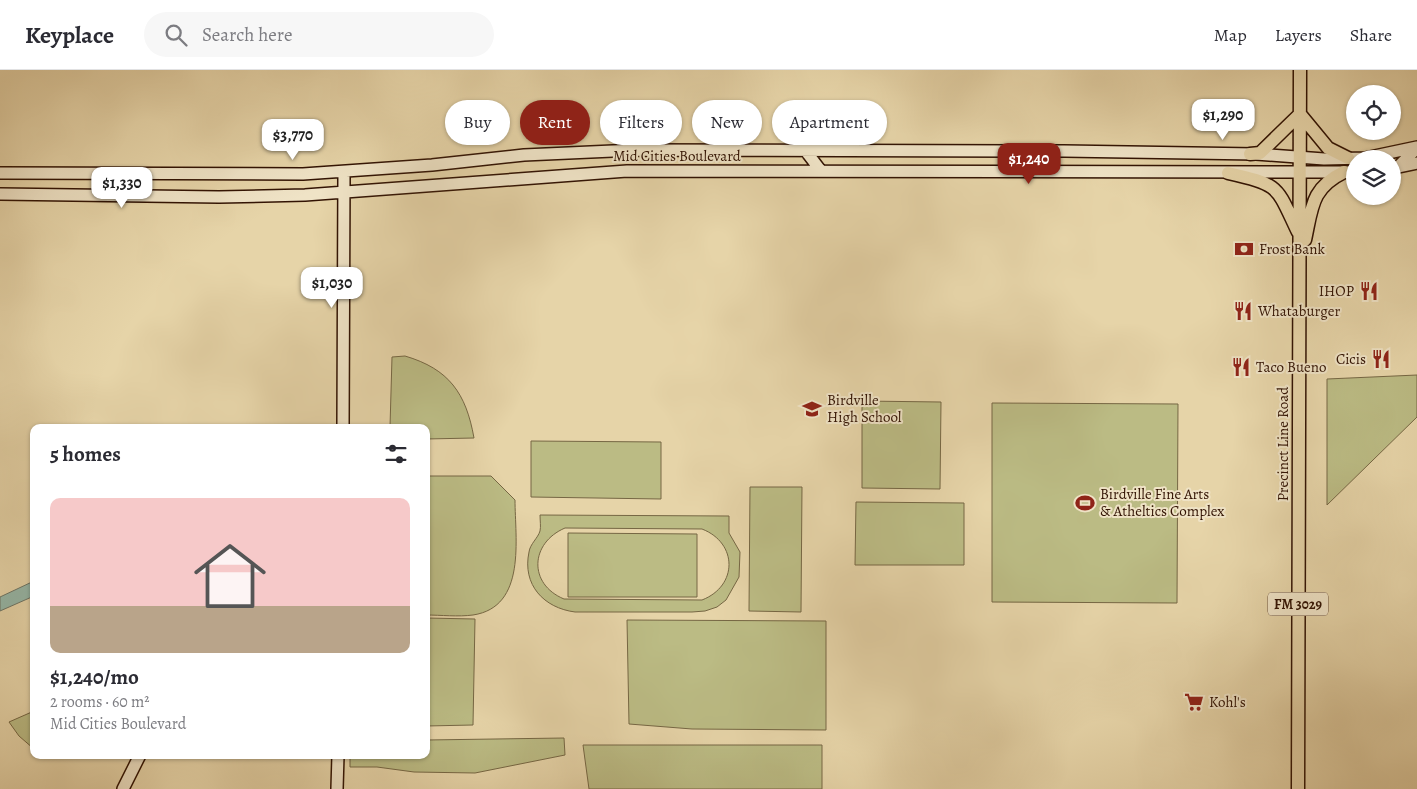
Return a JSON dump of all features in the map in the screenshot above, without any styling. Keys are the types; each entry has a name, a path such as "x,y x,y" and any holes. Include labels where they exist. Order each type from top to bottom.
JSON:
{"main road":[{"name":"Precinct Line Road","path":"1298,789 1300,70"},
{"path":"1250,154 1260,153 1300,114 1328,148 1346,157"},
{"path":"1401,162 1417,148"},
{"name":"Mid Cities Boulevard","path":"1401,152 1417,148"},
{"path":"804,150 821,171"},
{"name":"Mid Cities Boulevard","path":"0,173 243,176 344,172 524,155 604,152 804,150 1064,152 1250,154 1346,158"},
{"path":"604,152 606,172"},
{"path":"1056,172 1064,152"},
{"path":"1064,152 1070,172"},
{"path":"1401,166 1417,163"},
{"path":"344,172 346,192 344,424"},
{"name":"Mid Cities Boulevard","path":"0,194 219,197 346,192 606,172 1346,172"},
{"path":"1228,173 1256,179 1269,184 1279,192 1287,204 1300,235"},
{"path":"1300,253 1304,250 1313,199 1328,182 1346,174"},
{"path":"123,789 138,759"},
{"path":"337,789 338,759"}],"green space":[{"path":"405,356 420,361 444,376 453,385 466,408 474,438 430,439 430,424 390,424 392,357"},
{"path":"1417,375 1417,417 1327,505 1327,379"},
{"path":"862,401 941,402 940,489 862,488"},
{"name":"Birdville Fine Arts & Atheltics Complex","path":"992,403 1178,404 1177,603 992,602"},
{"path":"531,441 661,442 661,499 531,497"},
{"path":"430,476 491,476 515,500 516,551 510,585 502,599 490,609 473,615 430,615"},
{"path":"750,487 802,487 801,612 749,611"},
{"path":"856,502 964,503 964,565 855,565"},
{"path":"540,515 729,516 729,533 740,552 739,577 726,600 717,607 705,611 575,612 564,610 554,606 538,593 529,575 529,552 540,531","holes":["565,528 702,529 714,535 722,544 729,564 727,575 722,585 714,594 702,600 564,599 552,592 544,584 539,574 540,553 545,543 553,535"]},
{"path":"568,533 697,534 697,597 568,597"},
{"path":"430,618 475,619 473,725 430,726"},
{"path":"627,620 826,621 826,730 692,729 629,724"},
{"path":"30,713 30,746 19,736 9,722"},
{"path":"564,738 565,755 475,773 414,772 377,767 350,767 350,759 430,759 430,740"},
{"path":"583,745 822,745 822,789 589,789"}],"shaded area":[{"path":"30,583 30,598 0,611 0,597"}],"place":[{"name":"Frost Bank","path":"1244,249"},
{"name":"IHOP","path":"1369,291"},
{"name":"Whataburger","path":"1243,311"},
{"name":"Cicis","path":"1381,359"},
{"name":"Taco Bueno","path":"1241,367"},
{"name":"Birdville High School","path":"812,409"},
{"name":"Birdville Fine Arts & Atheltics Complex","path":"1085,503"},
{"name":"Kohl's","path":"1194,702"}]}
